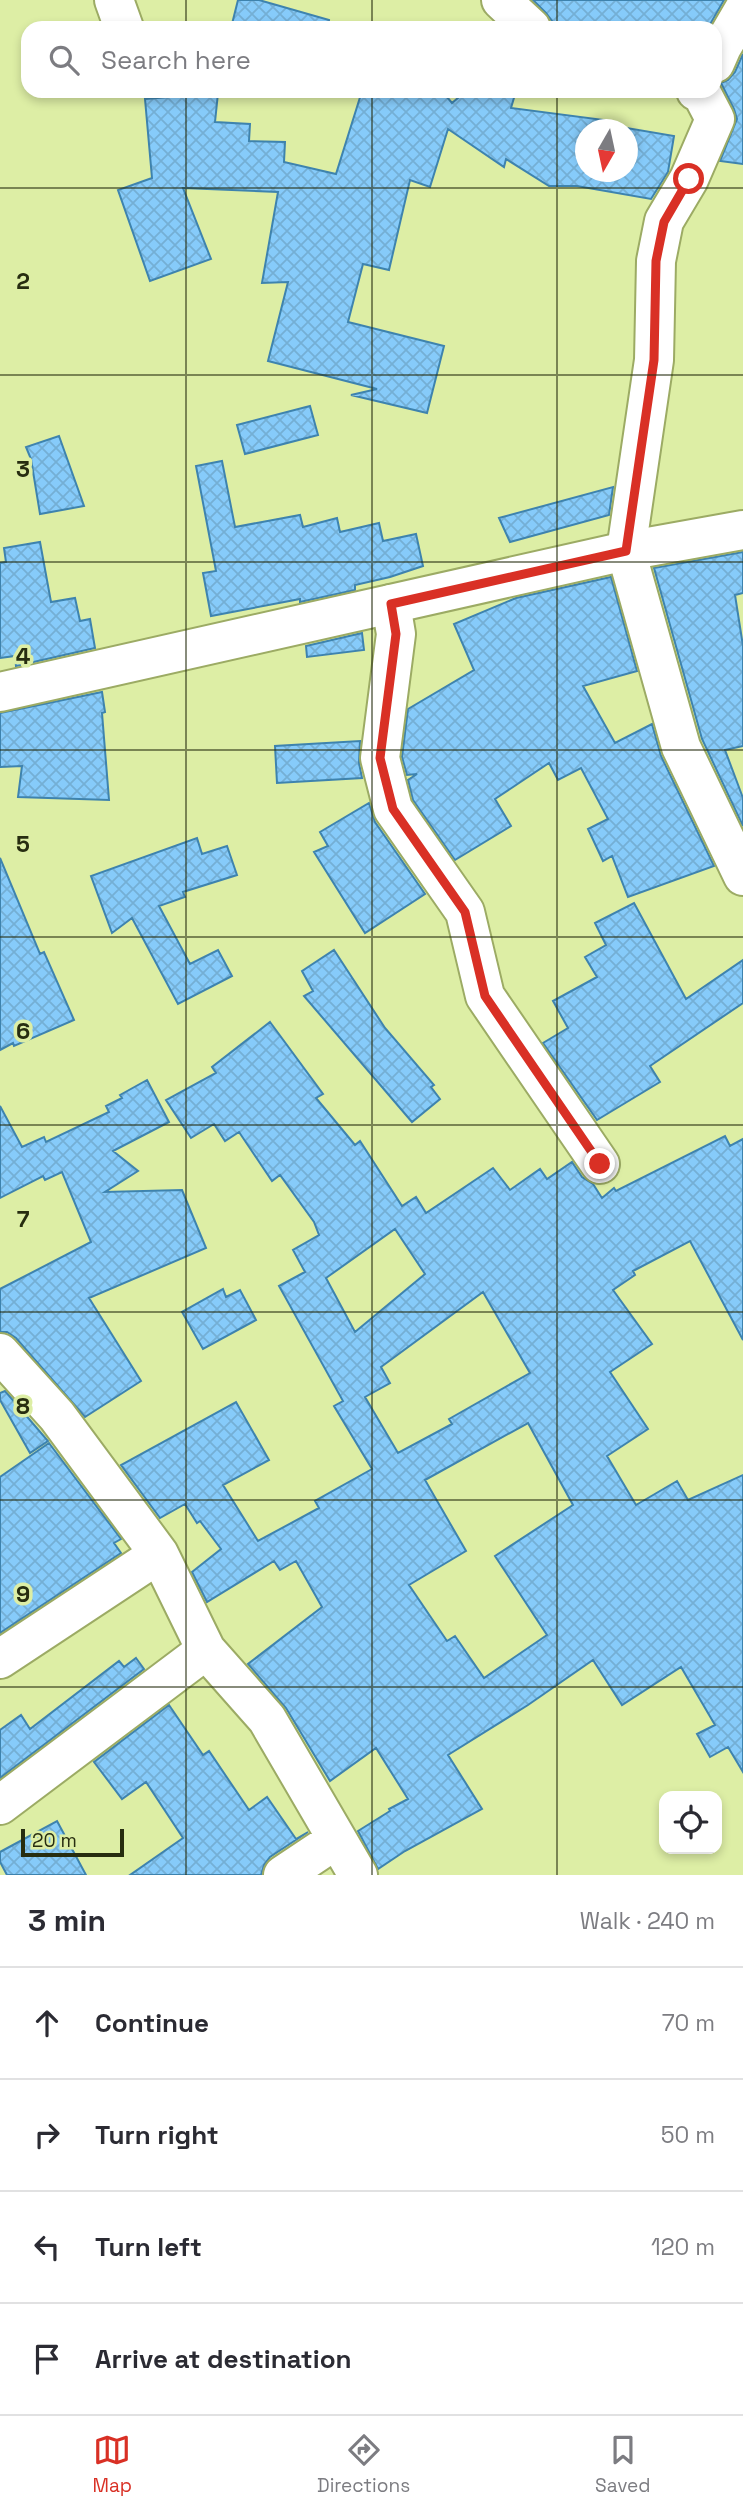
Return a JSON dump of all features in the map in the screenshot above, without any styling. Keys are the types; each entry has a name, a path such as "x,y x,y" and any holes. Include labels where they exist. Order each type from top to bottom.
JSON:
{"street":[{"path":"114,0 122,21"},
{"path":"501,0 524,21"},
{"path":"722,47 743,11"},
{"path":"708,98 715,119 689,179 664,222 656,261 654,360 626,551 681,747 743,876"},
{"path":"0,692 626,551 743,530"},
{"path":"391,604 396,634 380,758 393,809 465,912 485,996 600,1164"},
{"path":"0,1353 57,1416 159,1554 206,1650 267,1719 358,1875"},
{"path":"0,1659 159,1554"},
{"path":"0,1805 206,1650"},
{"path":"283,1875 337,1839"}],"building":[{"path":"238,0 259,0 329,20 329,21 233,21"},
{"path":"533,0 724,0 712,21 552,21"},
{"path":"743,54 743,164 720,161 737,119 722,83 735,72"},
{"path":"217,98 215,122 250,124 249,141 285,142 284,162 336,174 360,98 448,98 452,103 458,98 514,98 511,108 596,119 575,119 575,182 638,182 638,130 674,136 668,172 651,199 577,186 549,186 506,159 504,167 448,129 430,187 410,180 389,270 363,264 348,322 444,346 427,413 351,395 377,389 268,361 288,282 262,283 278,192 183,188 211,259 150,281 118,190 152,178 145,99"},
{"path":"310,406 318,435 245,454 237,425"},
{"path":"59,436 84,506 40,514 31,459 26,447"},
{"path":"222,461 235,527 300,515 303,527 337,518 340,532 379,523 383,541 416,534 423,566 355,585 355,590 211,616 203,573 216,571 196,466"},
{"path":"613,487 609,515 510,542 499,518"},
{"path":"40,542 51,602 75,598 80,621 90,619 95,648 16,666 15,656 0,658 0,563 6,562 4,548"},
{"path":"743,552 743,593 735,595 743,646 743,746 725,750 743,798 743,826 702,739 654,568"},
{"path":"611,577 637,671 583,686 615,743 652,724 661,756 714,866 628,897 612,856 603,861 588,829 608,819 581,768 558,780 549,763 495,799 511,826 455,860 413,800 408,780 417,774 407,775 402,757 408,709 474,670 454,624 516,598"},
{"path":"362,633 364,650 307,657 306,646"},
{"path":"102,692 109,800 18,797 22,766 0,767 0,713"},
{"path":"360,741 359,763 362,778 277,783 275,746"},
{"path":"369,803 375,822 425,894 365,933 314,852 328,846 320,832"},
{"path":"197,838 202,854 227,846 237,875 183,892 185,897 159,906 190,964 218,950 232,976 178,1004 132,918 112,933 91,876"},
{"path":"0,858 40,954 44,952 74,1020 0,1050"},
{"path":"634,903 686,999 743,960 743,1003 650,1066 660,1082 597,1120 543,1043 568,1028 553,1001 597,977 585,957 606,945 595,923"},
{"path":"334,950 385,1028 434,1085 431,1087 440,1099 412,1122 304,996 313,991 302,971"},
{"path":"270,1022 323,1094 316,1098 355,1145 360,1141 402,1206 416,1197 426,1213 493,1168 510,1190 540,1169 547,1179 572,1162 602,1198 614,1188 616,1191 725,1136 730,1146 743,1139 743,1340 690,1241 633,1271 635,1275 613,1290 652,1344 610,1372 648,1429 607,1456 636,1505 677,1481 688,1500 743,1475 743,1772 728,1747 710,1757 697,1734 715,1725 681,1667 622,1705 593,1660 448,1755 482,1809 378,1869 358,1831 408,1799 376,1748 330,1781 286,1708 248,1664 322,1607 296,1561 280,1570 274,1561 207,1602 192,1572 221,1549 200,1521 197,1523 185,1504 160,1518 121,1465 236,1402 269,1460 223,1485 258,1541 319,1508 315,1501 372,1469 334,1406 343,1401 279,1286 305,1272 293,1250 319,1235 314,1222 280,1175 272,1181 239,1132 225,1141 214,1124 191,1138 166,1100 216,1073 212,1067","holes":["395,1229 425,1274 355,1332 326,1278","483,1292 530,1373 449,1419 452,1424 398,1453 365,1397 390,1383 381,1367","528,1423 573,1505 495,1556 547,1635 484,1678 455,1636 447,1641 409,1585 466,1551 425,1480"]},
{"path":"147,1080 169,1122 113,1151 138,1171 105,1192 182,1190 206,1248 89,1298 141,1381 85,1417 16,1338 7,1332 0,1332 0,1289 91,1242 62,1172 45,1180 43,1176 0,1198 0,1106 22,1147 44,1137 46,1142 109,1112 106,1106"},
{"path":"223,1289 226,1297 240,1290 256,1320 203,1349 182,1312"},
{"path":"5,1391 48,1441 30,1453 0,1400 0,1393"},
{"path":"49,1443 121,1539 114,1543 121,1553 0,1633 0,1477"},
{"path":"136,1658 144,1669 0,1778 0,1730 21,1715 30,1729 119,1661 124,1667"},
{"path":"169,1705 203,1755 209,1751 249,1810 267,1797 296,1839 308,1832 270,1857 261,1875 130,1875 183,1838 146,1782 122,1799 94,1762"},
{"path":"57,1821 86,1875 7,1875 0,1862 0,1852"}],"route":[{"path":"600,1164 485,996 465,912 393,809 380,758 396,634 391,604 626,551 654,360 656,261 664,222 689,179"}]}
